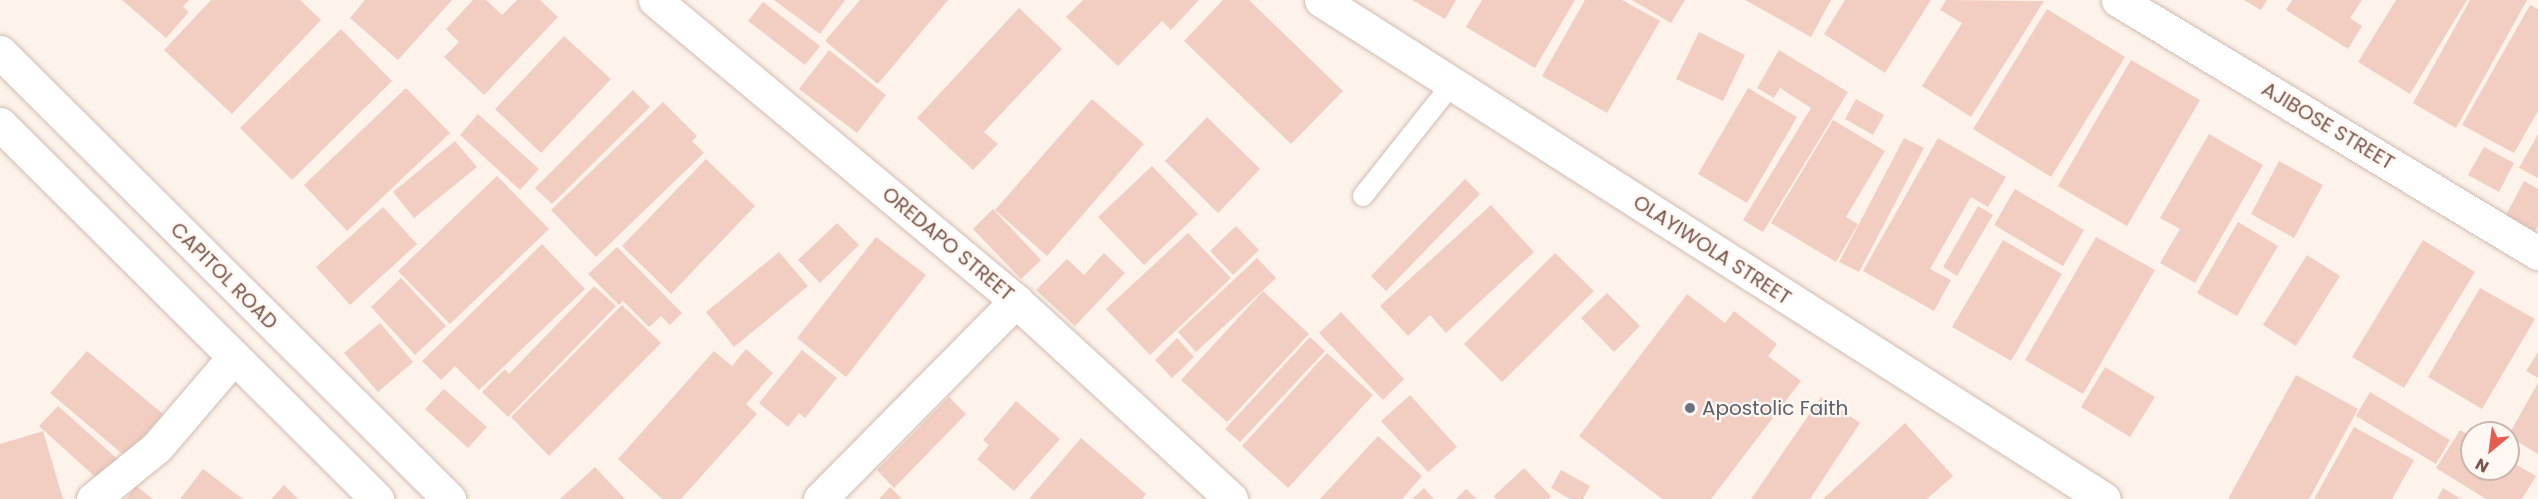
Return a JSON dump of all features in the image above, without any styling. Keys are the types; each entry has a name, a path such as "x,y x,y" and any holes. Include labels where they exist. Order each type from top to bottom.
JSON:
{"street":[{"name":"OREDAPO STREET","path":"655,0 1016,301 1231,499"},
{"name":"OLAYIWOLA STREET","path":"1322,0 2104,499"},
{"name":"AJIBOSE STREET","path":"2118,0 2538,253"},
{"name":"CAPITOL ROAD","path":"0,52 449,499"},
{"path":"0,124 377,499"},
{"path":"820,499 1016,301"},
{"path":"93,499 158,447 234,357"}],"lane":[{"path":"1363,196 1452,84"}],"building":[{"path":"122,0 189,0 183,7 189,12 166,38"},
{"path":"211,0 300,0 321,20 232,114 164,50"},
{"path":"365,0 452,0 398,60 350,18"},
{"path":"473,0 486,0 502,15 517,0 540,0 558,17 484,95 444,57 459,42 446,29"},
{"path":"774,0 845,0 820,34"},
{"path":"860,0 948,0 878,84 825,41"},
{"path":"1083,0 1199,0 1171,30 1162,21 1118,66 1066,17"},
{"path":"1223,0 1249,0 1343,91 1291,144 1184,41"},
{"path":"1412,0 1456,0 1445,19"},
{"path":"1482,0 1575,0 1535,68 1466,27"},
{"path":"1585,0 1622,0 1660,21 1607,113 1542,76"},
{"path":"1632,0 1685,0 1671,23"},
{"path":"1745,0 1831,0 1811,37"},
{"path":"1845,0 1931,0 1885,73 1824,34"},
{"path":"1946,0 2044,1 1971,117 1922,86 1962,23 1940,10"},
{"path":"2244,0 2267,0 2261,10"},
{"path":"2292,0 2362,0 2350,18 2362,26 2348,49 2286,10"},
{"path":"2396,0 2467,0 2410,94 2358,62"},
{"path":"2470,0 2527,0 2456,128 2413,103"},
{"path":"763,2 820,46 805,65 748,21"},
{"path":"2530,5 2538,9 2538,111 2514,153 2462,125"},
{"path":"1019,8 1062,49 984,132 998,144 973,170 917,118"},
{"path":"2047,9 2125,57 2051,177 1973,129"},
{"path":"341,29 392,81 292,180 240,128"},
{"path":"1699,32 1745,55 1723,101 1676,79"},
{"path":"564,36 611,79 541,153 495,109"},
{"path":"829,50 886,95 857,133 799,89"},
{"path":"1779,50 1848,92 1763,232 1743,220 1811,108 1780,88 1774,98 1757,88"},
{"path":"2131,60 2200,100 2127,226 2058,186"},
{"path":"406,88 450,133 347,231 304,185"},
{"path":"1748,88 1797,117 1747,203 1698,174"},
{"path":"633,90 650,107 552,204 535,188"},
{"path":"1092,99 1144,144 1047,256 995,210"},
{"path":"1856,99 1884,115 1873,135 1845,119"},
{"path":"663,102 697,136 692,141 704,153 596,257 551,210"},
{"path":"478,114 539,169 520,190 460,135"},
{"path":"1207,117 1260,169 1218,213 1165,161"},
{"path":"1833,120 1885,151 1846,217 1858,224 1836,262 1771,223"},
{"path":"2209,134 2263,165 2195,283 2160,263 2180,229 2160,218"},
{"path":"2538,134 2538,178 2519,168"},
{"path":"1904,138 1924,148 1859,272 1839,262"},
{"path":"1938,138 2006,177 1988,207 1971,197 1930,269 1951,280 1934,311 1863,271"},
{"path":"455,141 477,167 414,218 393,192"},
{"path":"2484,147 2514,163 2499,192 2468,175"},
{"path":"706,159 755,206 671,294 622,246"},
{"path":"2279,161 2323,185 2294,238 2251,214"},
{"path":"1152,166 1198,214 1144,265 1098,217"},
{"path":"497,176 549,229 450,324 398,271"},
{"path":"1465,179 1480,194 1386,291 1371,276"},
{"path":"2524,181 2538,189 2538,226 2535,231 2506,215"},
{"path":"2015,189 2084,230 2063,266 1994,225"},
{"path":"1491,205 1534,252 1446,333 1430,315 1408,336 1380,306"},
{"path":"1978,206 1993,215 1957,276 1943,267"},
{"path":"383,207 417,244 350,305 316,267"},
{"path":"993,209 1041,260 1021,279 973,229"},
{"path":"2238,222 2278,246 2237,316 2197,293"},
{"path":"837,223 859,245 820,283 798,260"},
{"path":"1236,226 1259,250 1233,275 1210,251"},
{"path":"1188,233 1231,278 1150,355 1106,309"},
{"path":"876,237 926,275 846,377 797,338"},
{"path":"2096,237 2155,270 2083,394 2025,360"},
{"path":"2003,240 2062,274 2011,361 1952,327"},
{"path":"2423,240 2475,272 2404,388 2352,357"},
{"path":"542,244 585,289 479,390 455,366 441,380 422,361"},
{"path":"617,247 682,313 670,325 661,316 649,327 623,301 619,305 588,274"},
{"path":"779,252 808,286 734,347 706,312"},
{"path":"1104,253 1125,273 1075,326 1036,290 1067,259 1084,275"},
{"path":"1555,253 1594,291 1502,382 1464,344"},
{"path":"2307,255 2340,276 2296,346 2263,325"},
{"path":"1257,258 1276,278 1196,352 1178,332"},
{"path":"401,278 446,326 415,355 371,307"},
{"path":"594,286 616,306 508,417 482,392 505,369 509,374"},
{"path":"2480,288 2535,319 2482,409 2428,377"},
{"path":"1263,291 1309,334 1227,422 1181,380"},
{"path":"1607,293 1640,326 1614,352 1581,318"},
{"name":"Apostolic Faith","path":"1687,294 1725,323 1734,311 1777,344 1768,356 1801,381 1711,499 1662,499 1579,436"},
{"path":"622,305 661,343 549,456 511,417"},
{"path":"1341,312 1404,379 1383,400 1319,333"},
{"path":"380,323 413,362 378,392 344,353"},
{"path":"1310,337 1325,351 1240,442 1225,429"},
{"path":"1177,338 1194,357 1172,378 1155,360"},
{"path":"746,349 773,373 746,404 757,414 681,499 662,499 618,459 714,351 732,366"},
{"path":"802,350 837,378 805,418 799,413 788,427 759,403"},
{"path":"87,351 163,414 126,457 50,393"},
{"path":"2538,352 2538,378 2526,371"},
{"path":"1327,353 1373,395 1288,488 1242,446"},
{"path":"2105,367 2155,397 2130,437 2081,407"},
{"path":"2296,375 2358,409 2309,499 2228,499"},
{"path":"2538,383 2538,454 2520,443 2520,421 2516,421"},
{"path":"444,389 487,427 468,448 425,409"},
{"path":"2370,392 2450,440 2436,464 2356,416"},
{"path":"1410,395 1457,447 1428,472 1381,421"},
{"path":"949,397 966,414 894,488 877,470"},
{"path":"1821,397 1860,423 1810,499 1751,499"},
{"path":"1016,401 1060,439 1014,491 977,459 989,445 983,440"},
{"path":"58,406 122,463 103,484 39,426"},
{"path":"1905,423 1953,476 1927,499 1823,499"},
{"path":"2354,427 2414,460 2392,499 2314,499"},
{"path":"2460,430 2460,481 2520,481 2520,467 2536,476 2522,499 2486,499 2436,468"},
{"path":"43,431 63,499 0,499 0,444"},
{"path":"1378,436 1422,476 1402,499 1320,499"},
{"path":"1081,438 1146,494 1142,499 1029,499"},
{"path":"595,467 625,499 560,499"},
{"path":"1524,468 1551,496 1549,499 1496,499 1494,496"},
{"path":"203,469 243,499 180,499"},
{"path":"1561,470 1590,486 1583,499 1570,499 1551,488"},
{"path":"284,485 298,499 271,499"},
{"path":"136,486 153,499 126,499"},
{"path":"890,487 902,499 879,499"},
{"path":"1424,488 1434,499 1412,499"},
{"path":"2443,488 2461,499 2437,499"},
{"path":"1466,489 1477,499 1456,499"}],"place":[{"name":"Apostolic Faith","path":"1690,408"}]}
